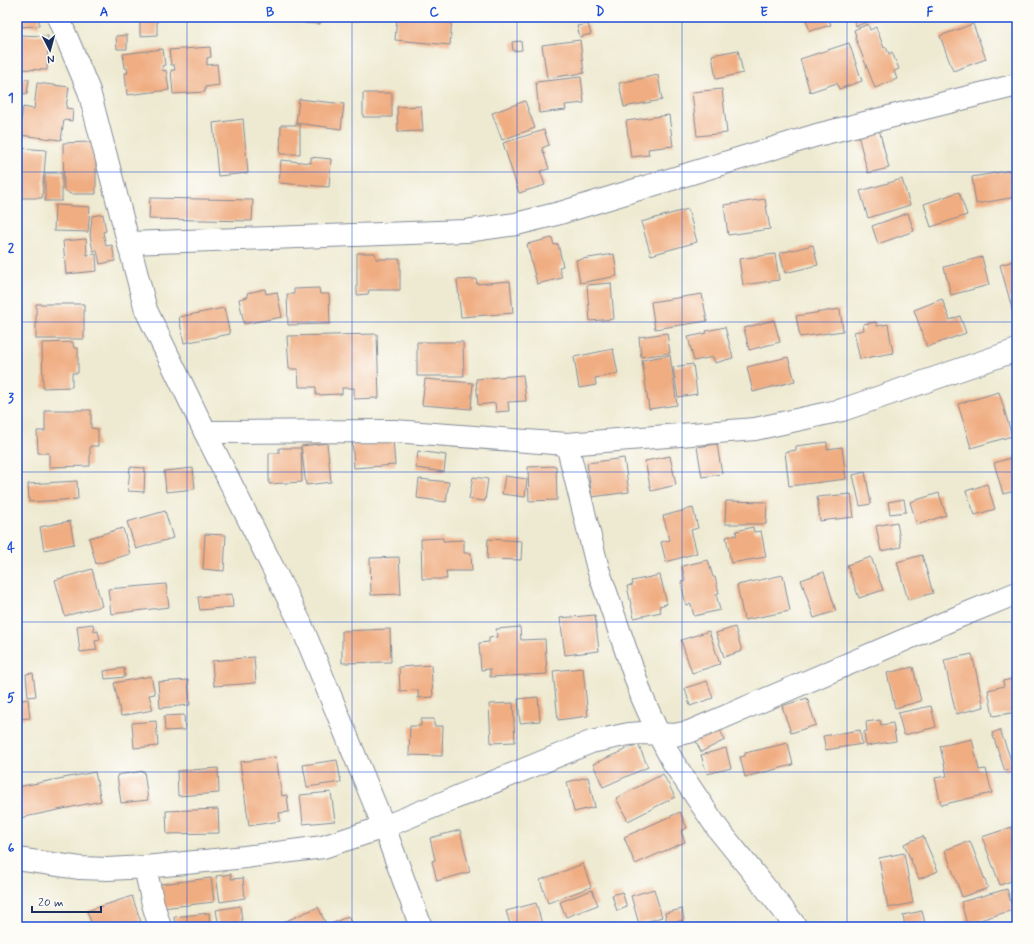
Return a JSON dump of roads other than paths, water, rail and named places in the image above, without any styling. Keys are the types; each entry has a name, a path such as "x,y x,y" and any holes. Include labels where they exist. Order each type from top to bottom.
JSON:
{"street":[{"path":"58,17 89,91 146,310 300,622 384,827 421,927"},
{"path":"129,243 466,231 516,224 568,211 817,136 1017,84"},
{"path":"205,432 394,431 567,444 755,429 842,410 1017,350"},
{"path":"567,444 598,569 642,697 659,735 673,762 718,829 796,927"},
{"path":"17,859 80,868 108,869 145,867 323,847 384,827 591,742 629,734 643,733 674,735 689,732 1017,593"},
{"path":"145,867 153,904 160,927"}]}
